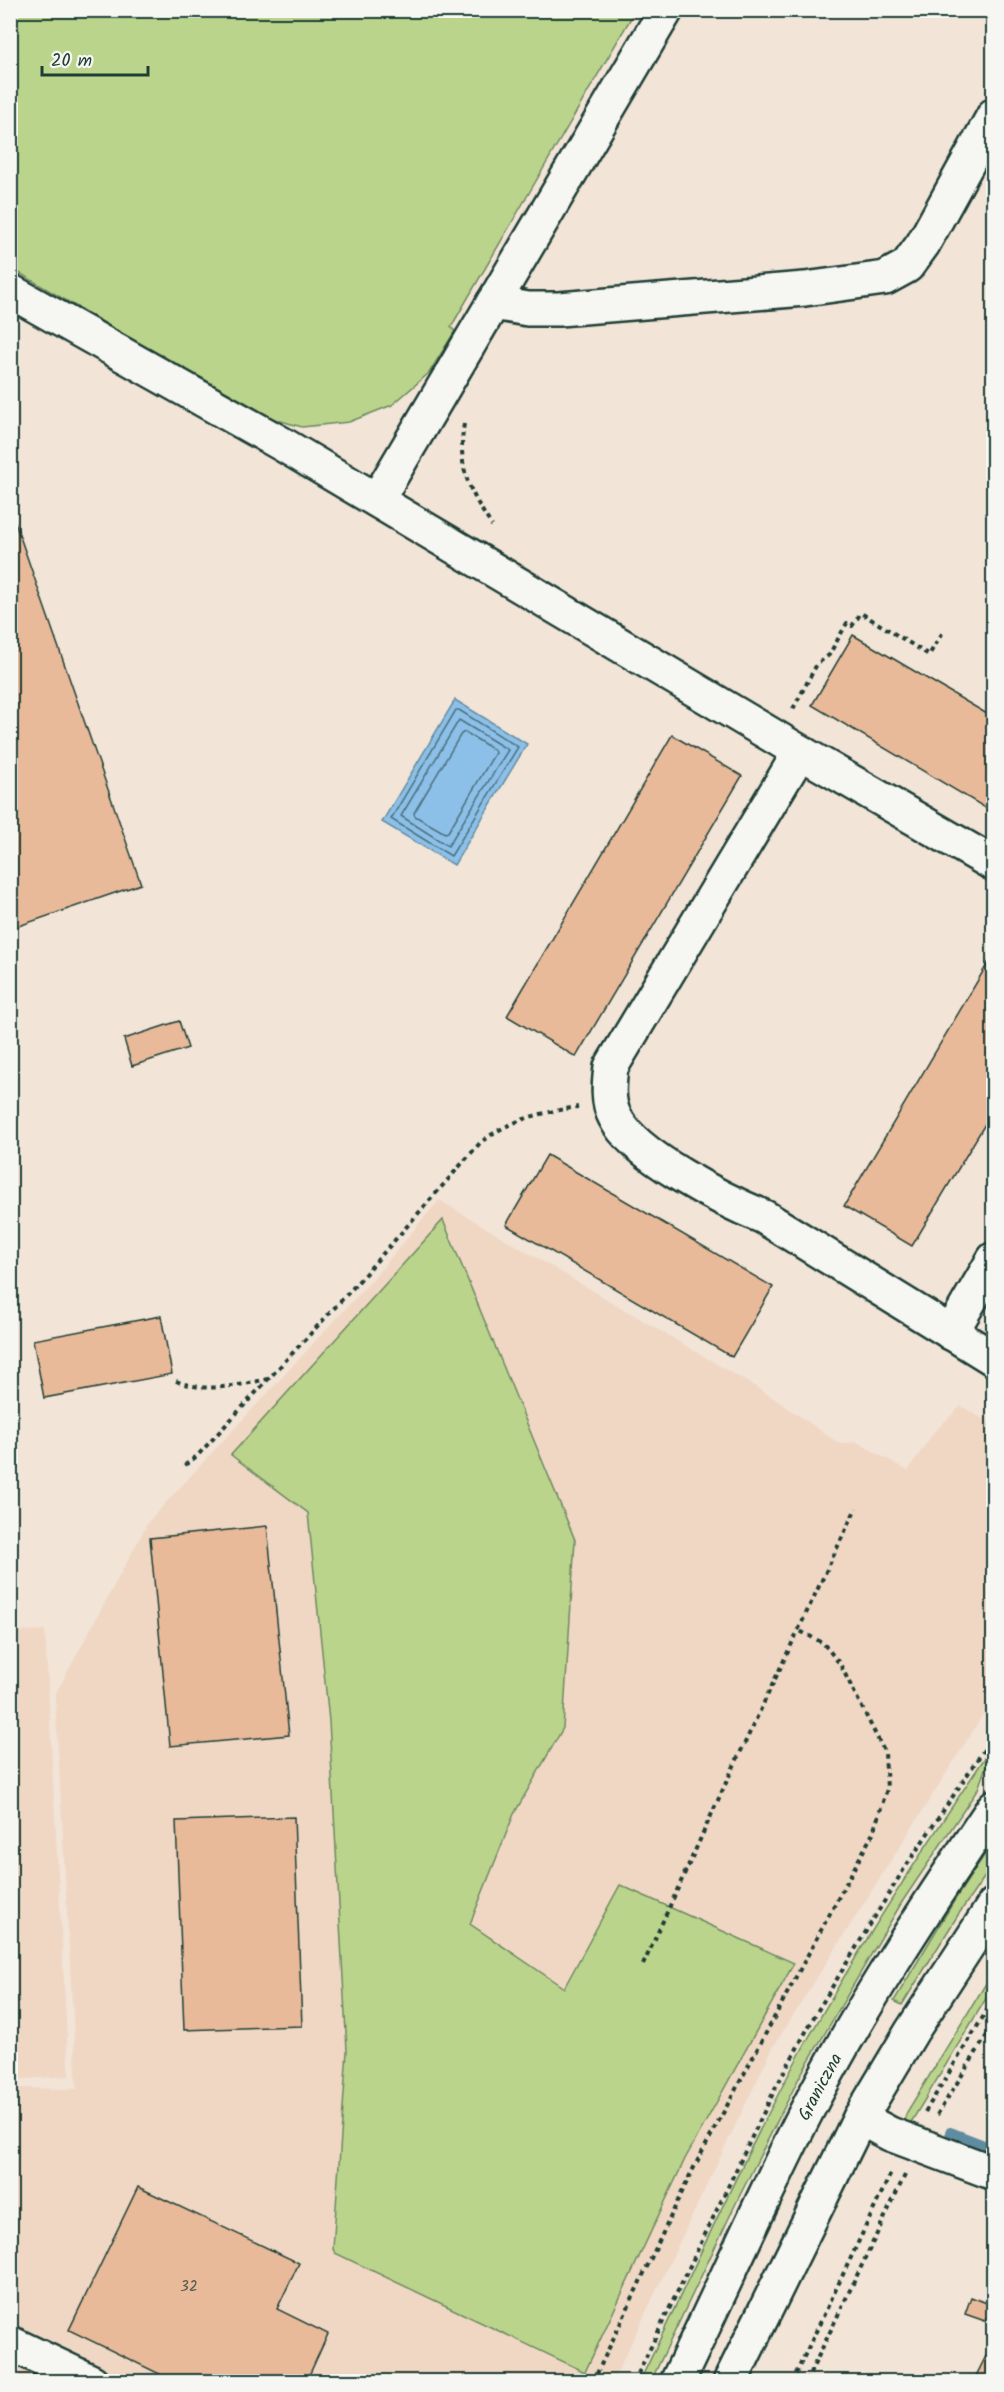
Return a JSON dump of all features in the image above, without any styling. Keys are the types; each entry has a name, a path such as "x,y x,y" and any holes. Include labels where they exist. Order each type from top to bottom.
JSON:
{"main road":[{"path":"377,500 666,10"},
{"path":"493,303 528,309 559,309 805,290 885,278 907,266 923,244 993,115"},
{"path":"10,291 377,500 800,753 993,864"},
{"path":"800,753 611,1067 609,1092 614,1116 625,1133 660,1160 728,1202 764,1217 993,1359"},
{"path":"951,1333 993,1259"},
{"name":"Graniczna","path":"677,2382 802,2121 830,2069 906,1937 993,1807"},
{"path":"730,2382 860,2118 912,2031 993,1905"},
{"path":"860,2118 890,2134 921,2130 993,2173"},
{"path":"12,2344 92,2382"}],"path":[{"path":"466,416 461,450 463,470 474,498 492,528"},
{"path":"789,715 817,664 829,655 846,623 852,626 861,614 929,655 943,632"},
{"path":"185,1466 344,1299 480,1143 493,1132 537,1115 611,1102"},
{"path":"176,1381 188,1386 203,1388 268,1379"},
{"path":"643,1965 856,1508"},
{"path":"593,2382 691,2173 868,1842 888,1789 885,1753 840,1664 823,1643 800,1631"},
{"path":"806,2382 921,2130 993,1999"},
{"path":"921,2130 993,2024"},
{"path":"792,2382 894,2168"}],"shaded area":[{"path":"439,1200 769,1395 840,1444 857,1442 908,1471 934,1432 961,1406 993,1425 993,1699 772,2049 613,2381 11,2382 11,2088 77,2089 55,1695 149,1521 373,1279"},
{"path":"45,1630 69,2076 11,2080 11,1632"}],"green space":[{"path":"11,11 635,11 451,327 455,331 429,373 392,405 349,422 302,427 260,415 11,268"},
{"path":"443,1220 575,1540 563,1728 514,1814 470,1924 564,1988 620,1885 794,1963 685,2159 585,2372 335,2253 333,2249 347,2051 329,1721 308,1513 231,1455"},
{"path":"993,1746 978,1789 902,1902 801,2074 651,2381 640,2381 740,2170 804,2046 895,1894"},
{"path":"993,1842 993,1865 958,1915 902,2005 894,2001 954,1901"},
{"path":"993,1972 993,1987 907,2129 904,2120 907,2112"}],"water":[{"path":"455,700 527,744 454,865 382,822"}],"building":[{"path":"10,508 141,884 10,929"},
{"path":"853,635 994,718 994,813 812,705"},
{"path":"672,735 742,776 576,1057 507,1016"},
{"path":"994,953 994,1109 912,1246 844,1206"},
{"path":"179,1021 188,1048 132,1066 124,1039"},
{"path":"547,1155 773,1287 732,1357 506,1225"},
{"path":"161,1316 172,1374 44,1398 33,1340"},
{"path":"267,1526 289,1735 170,1746 150,1538"},
{"path":"294,1817 302,2026 184,2030 176,1821"},
{"path":"138,2187 299,2263 277,2309 328,2334 306,2382 176,2382 69,2330"},
{"path":"971,2297 992,2305 985,2321 965,2314"},
{"path":"994,2340 994,2382 987,2382 976,2376"}],"waterway":[{"path":"950,2132 994,2149"}]}
